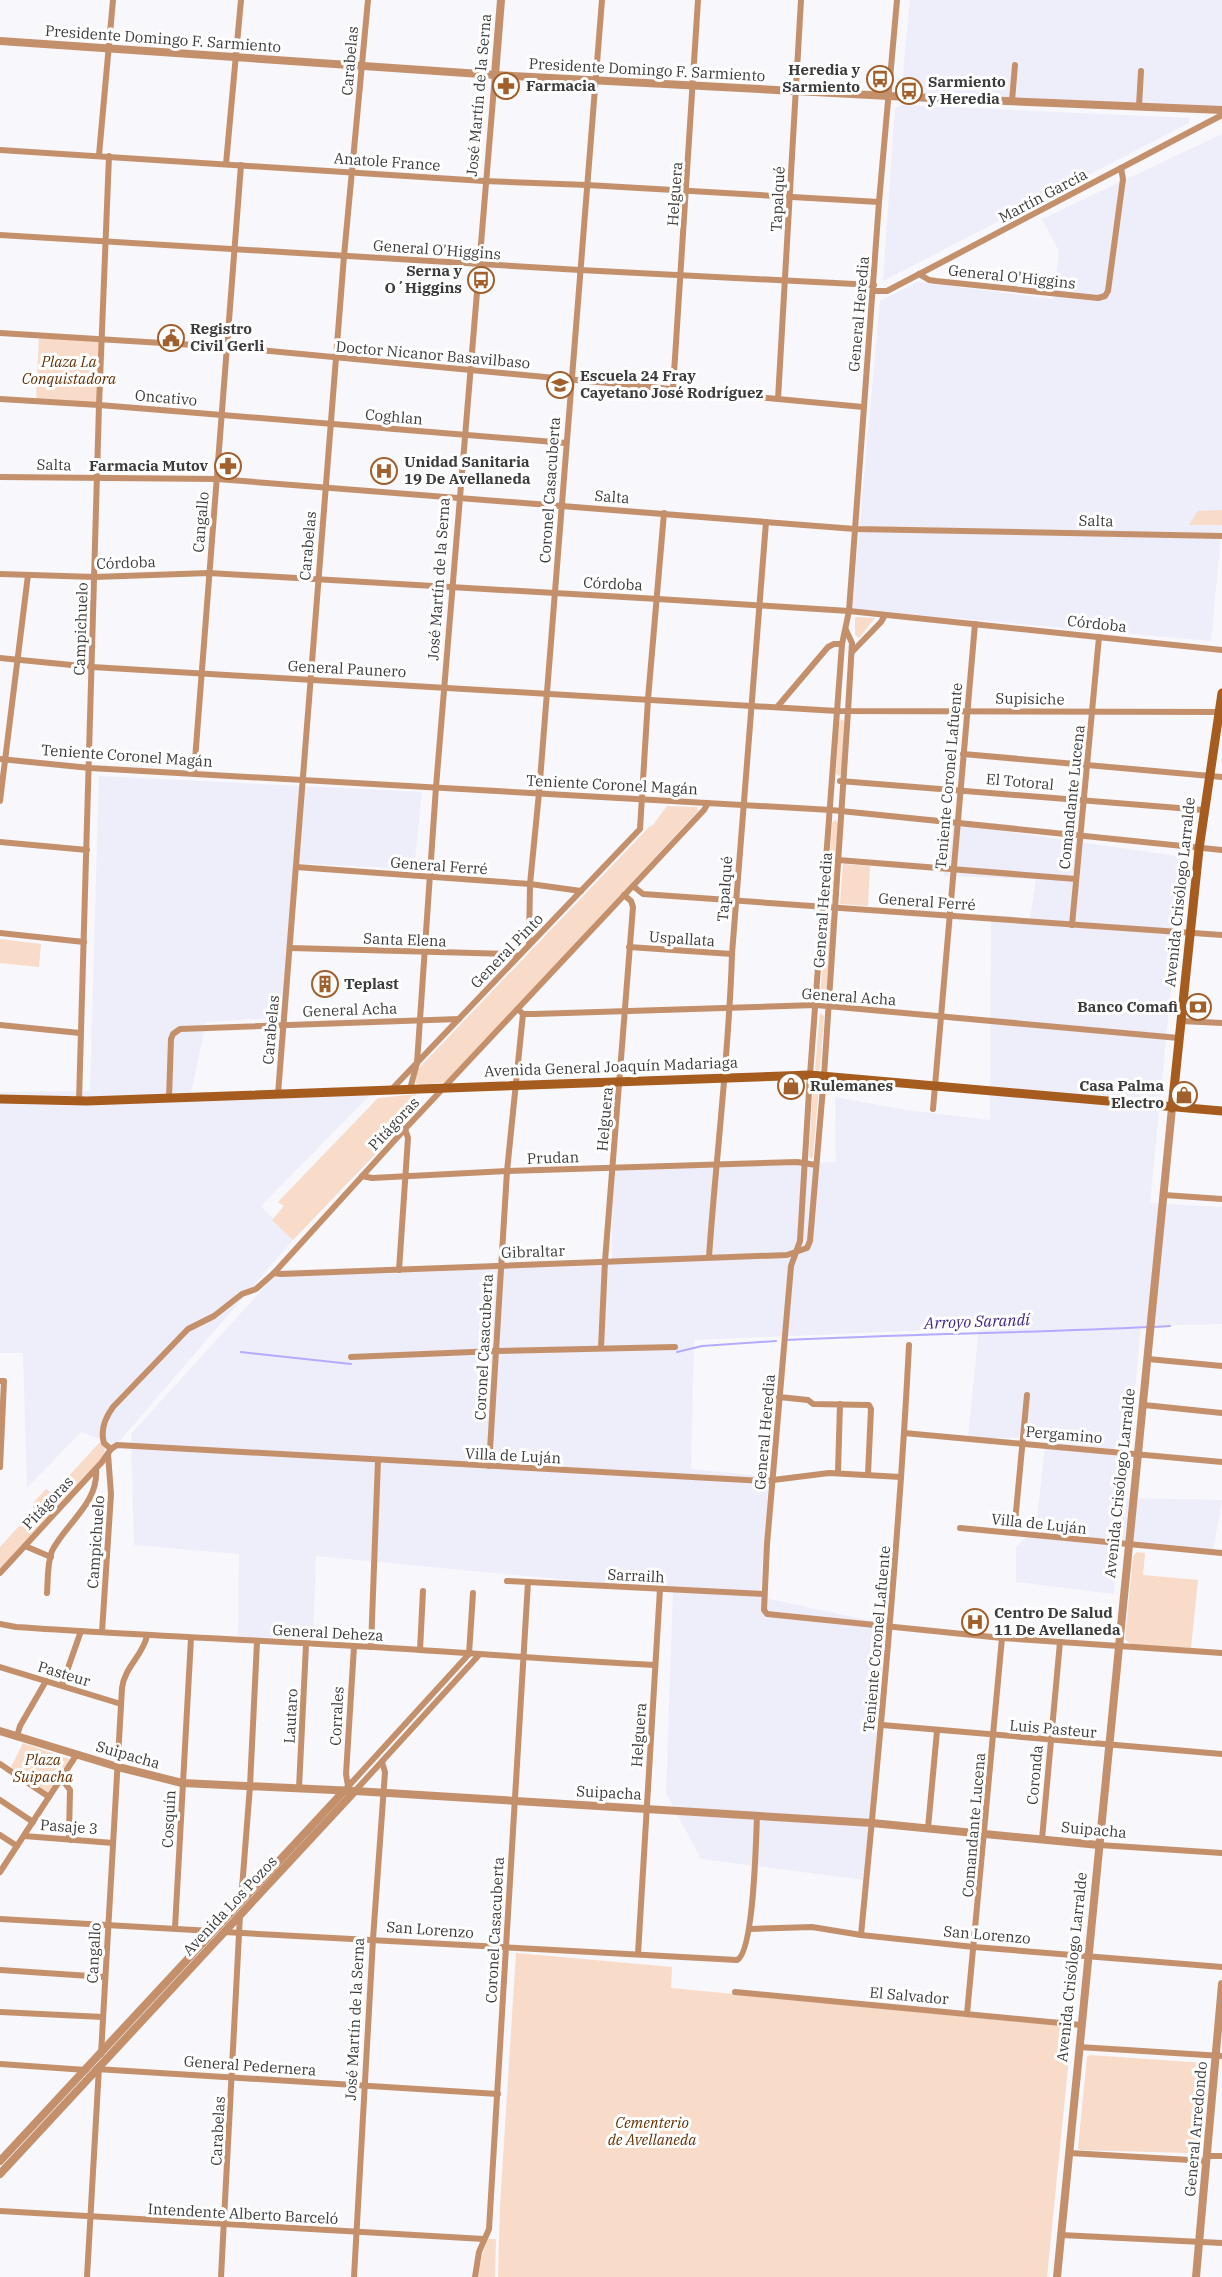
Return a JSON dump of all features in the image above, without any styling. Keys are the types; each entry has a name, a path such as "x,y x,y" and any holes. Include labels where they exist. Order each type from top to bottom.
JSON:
{"main road":[{"name":"Avenida Crisólogo Larralde","path":"1172,1108 1199,849 1222,693"},
{"name":"Avenida General Joaquín Madariaga","path":"0,1099 79,1101 810,1075 1222,1111"}],"street":[{"path":"99,155 113,0"},
{"path":"226,164 241,0"},
{"name":"Carabelas","path":"278,1094 344,256 368,0"},
{"name":"José Martín de la Serna","path":"410,1089 417,1063 436,787 484,181 501,0"},
{"name":"Coronel Casacuberta","path":"529,945 530,884 602,0"},
{"name":"Helguera","path":"674,389 698,0"},
{"name":"Tapalqué","path":"778,399 801,0"},
{"name":"General Heredia","path":"889,1626 765,1613 764,1594 779,1397 794,1254 800,1241 842,644 849,611 879,202 897,0"},
{"name":"Presidente Domingo F. Sarmiento","path":"0,41 495,75 795,92 1222,110"},
{"path":"1012,101 1015,65"},
{"path":"1139,106 1141,70"},
{"name":"Martín García","path":"873,288 887,291 1222,115"},
{"name":"Anatole France","path":"0,150 484,181 879,202"},
{"name":"Campichuelo","path":"79,1101 99,405 109,156"},
{"name":"Cangallo","path":"194,773 241,165"},
{"name":"General O'Higgins","path":"920,274 928,280 936,281 1098,298 1105,296 1108,291 1123,179 1121,168"},
{"name":"General O'Higgins","path":"0,235 682,276 786,280 873,288"},
{"name":"Doctor Nicanor Basavilbaso","path":"0,333 227,347 863,407"},
{"name":"Oncativo","path":"0,399 221,415"},
{"name":"Coghlan","path":"221,415 566,443"},
{"name":"Salta","path":"0,477 217,479 855,529 1222,536"},
{"path":"643,799 648,699 664,513"},
{"name":"Tapalqué","path":"710,1257 766,522"},
{"name":"Córdoba","path":"0,574 95,577 209,573 658,599 849,611 1222,650"},
{"path":"0,801 2,759 28,575"},
{"path":"852,652 882,622 885,615"},
{"name":"Teniente Coronel Lafuente","path":"933,1109 975,624"},
{"name":"General Heredia","path":"794,1254 807,1248 810,1240 824,1076 852,652 852,643 846,630"},
{"name":"Comandante Lucena","path":"1072,925 1099,637"},
{"path":"778,706 828,647 842,644"},
{"name":"General Paunero","path":"0,658 92,667 752,704 837,711"},
{"name":"Supisiche","path":"837,711 1220,712"},
{"path":"963,754 1222,777"},
{"name":"Teniente Coronel Magán","path":"2,759 90,768 831,810 1222,850"},
{"name":"El Totoral","path":"833,780 1204,810"},
{"name":"General Pinto","path":"391,1090 640,829 643,799"},
{"name":"Pitágoras","path":"0,1573 110,1451 104,1443 103,1431 105,1421 113,1407 189,1329 214,1316 274,1273 405,1129 521,1012 708,803"},
{"path":"0,842 87,850"},
{"path":"838,860 1076,879"},
{"name":"General Ferré","path":"296,867 530,884 580,891"},
{"name":"General Ferré","path":"633,886 643,894 1222,935"},
{"name":"Helguera","path":"601,1348 605,1261 633,907 631,901 624,895"},
{"path":"0,933 84,942"},
{"name":"Uspallata","path":"629,947 732,954"},
{"name":"Santa Elena","path":"290,948 513,954 518,956"},
{"name":"General Acha","path":"521,1012 816,1005 1179,1038"},
{"name":"Coronel Casacuberta","path":"489,1466 507,1172 521,1012"},
{"name":"General Acha","path":"169,1098 172,1034 180,1029 459,1019"},
{"path":"1181,1021 1222,1023"},
{"path":"0,1024 80,1033"},
{"name":"Avenida Crisólogo Larralde","path":"1057,2277 1172,1108"},
{"path":"399,1270 408,1138 405,1129"},
{"name":"Prudan","path":"362,1176 372,1178 805,1162 816,1164"},
{"path":"1164,1195 1222,1199"},
{"name":"Gibraltar","path":"274,1273 794,1254"},
{"name":"Teniente Coronel Lafuente","path":"861,1935 882,1725 909,1345"},
{"path":"351,1357 675,1347"},
{"path":"1148,1359 1222,1366"},
{"path":"0,1467 2,1381"},
{"path":"1014,1533 1027,1395"},
{"path":"779,1397 808,1400 813,1404 869,1405 872,1409 868,1474"},
{"path":"838,1472 840,1404"},
{"path":"1143,1405 1222,1413"},
{"name":"Pergamino","path":"904,1433 1222,1462"},
{"name":"Villa de Luján","path":"110,1451 115,1445 123,1445 773,1481 838,1472 901,1477"},
{"name":"Campichuelo","path":"102,1632 111,1494 110,1451"},
{"path":"371,1647 378,1460"},
{"path":"47,1593 53,1549 92,1493 96,1469"},
{"name":"Villa de Luján","path":"960,1528 1222,1553"},
{"path":"25,1546 51,1557"},
{"name":"Sarrailh","path":"507,1581 764,1594"},
{"name":"Coronel Casacuberta","path":"475,2277 484,2239 489,2229 528,1582"},
{"name":"Helguera","path":"638,1954 660,1589"},
{"path":"420,1650 423,1591"},
{"path":"469,1654 473,1593"},
{"name":"General Deheza","path":"0,1624 147,1636 655,1665"},
{"path":"889,1626 1002,1638 1222,1653"},
{"path":"62,1685 81,1631"},
{"name":"Cangallo","path":"87,2277 123,1678 144,1646 147,1636"},
{"name":"Cosquín","path":"175,1928 191,1638"},
{"name":"Comandante Lucena","path":"967,2014 1002,1638"},
{"path":"241,1901 250,1786 257,1642"},
{"name":"Coronda","path":"1042,1839 1060,1642"},
{"name":"Lautaro","path":"299,1788 306,1644"},
{"name":"Corrales","path":"349,1789 346,1774 354,1647"},
{"name":"Avenida Los Pozos","path":"0,2175 224,1932 469,1654"},
{"name":"Avenida Los Pozos","path":"0,2161 212,1931 349,1789 382,1762 479,1655"},
{"name":"Pasteur","path":"0,1667 121,1704"},
{"path":"17,1736 20,1726 46,1681"},
{"name":"Luis Pasteur","path":"882,1725 1222,1754"},
{"name":"Suipacha","path":"0,1731 118,1767 182,1783 349,1789 383,1794 872,1823 1099,1845 1222,1852"},
{"path":"928,1828 937,1731"},
{"path":"0,1871 77,1754"},
{"name":"José Martín de la Serna","path":"354,2277 372,1939 385,1772 382,1762"},
{"path":"0,1764 49,1797"},
{"path":"61,1778 70,1790 69,1836 71,1840"},
{"path":"0,1800 33,1822"},
{"path":"750,1929 757,1816"},
{"path":"0,1835 17,1846"},
{"name":"Pasaje 3","path":"24,1836 113,1843"},
{"name":"Carabelas","path":"221,2277 241,1933 240,1914"},
{"path":"0,1919 212,1931"},
{"name":"San Lorenzo","path":"224,1932 737,1960 741,1958 750,1929 812,1927 861,1935 974,1947 1222,1966"},
{"path":"0,1970 105,1977"},
{"name":"General Arredondo","path":"1196,2277 1219,2056 1222,1984"},
{"name":"El Salvador","path":"735,1992 1081,2025"},
{"path":"0,2012 103,2017"},
{"path":"1079,2047 1219,2056"},
{"name":"General Pedernera","path":"0,2064 498,2094"},
{"path":"1070,2153 1208,2158 1222,2156"},
{"name":"Intendente Alberto Barceló","path":"0,2211 484,2239"},
{"path":"1061,2235 1222,2243"}],"shaded area":[{"path":"910,0 1222,0 1222,110 901,93"},
{"path":"901,105 1189,118 1189,123 883,281 895,108"},
{"path":"1222,134 1222,524 1211,641 852,609 880,301 918,282 1053,299 1059,251 1042,219"},
{"path":"99,776 422,792 414,869 294,863 288,1017 206,1022 191,1093 375,1090 261,1206 293,1240 116,1445 81,1432 27,1488 23,1353 0,1353 0,1092 90,1091"},
{"path":"946,823 1184,857 1150,1203 1222,1207 1222,1324 1141,1326 1125,1498 1222,1500 1213,1550 1117,1541 1114,1594 1016,1582 1016,1547 1036,1528 1046,1438 968,1438 979,1328 694,1340 691,1469 769,1477 760,1597 886,1624 864,1880 701,1859 666,1793 673,1590 316,1556 313,1637 238,1638 239,1554 134,1545 131,1434 280,1270 612,1261 613,1170 836,1162 835,1097 906,1110 990,1120 991,915 1030,918 1036,879 944,876"}],"green space":[{"name":"Plaza La Conquistadora","path":"39,336 102,339 99,405 36,402"},
{"path":"1222,510 1222,525 1189,525 1198,511"},
{"path":"855,617 875,618 859,638 855,635"},
{"path":"842,719 844,722 842,773 839,776 836,774 839,722"},
{"path":"667,806 697,807 698,811 446,1082 422,1085 416,1083 418,1069 653,825"},
{"path":"835,820 838,823 833,899 829,901 827,898 832,823"},
{"path":"843,864 870,866 868,906 840,904"},
{"path":"827,914 832,917 826,996 823,999 820,997"},
{"path":"0,939 41,944 39,967 0,963"},
{"path":"820,1013 824,1016 820,1069 817,1072 815,1069"},
{"path":"817,1082 819,1085 811,1159 809,1156 813,1085"},
{"path":"417,1094 404,1108 412,1116 293,1240 272,1220 284,1206 278,1202 378,1098"},
{"path":"100,1442 105,1448 103,1457 0,1569 0,1547 32,1512 34,1502 46,1489 51,1493 57,1489"},
{"path":"1137,1552 1145,1553 1143,1575 1198,1580 1191,1648 1132,1645 1125,1639 1133,1556"},
{"name":"Plaza Suipacha","path":"23,1743 70,1759 48,1793 11,1767"},
{"name":"Cementerio de Avellaneda","path":"516,1953 672,1967 671,1988 1072,2027 1047,2277 498,2277 500,2206"},
{"path":"1090,2055 1204,2063 1206,2066 1198,2146 1190,2146 1188,2153 1080,2150 1078,2148 1087,2057"},
{"path":"488,2239 496,2239 495,2277 478,2277 482,2256"}],"waterway":[{"name":"Arroyo Sarandí","path":"1154,1327 1170,1326"},
{"name":"Arroyo Sarandí","path":"786,1340 1149,1327"},
{"name":"Arroyo Sarandí","path":"677,1352 702,1346 776,1341"},
{"name":"Arroyo Sarandí","path":"241,1352 351,1364"}],"place":[{"name":"Heredia y Sarmiento","path":"880,79"},
{"name":"Farmacia","path":"506,86"},
{"name":"Sarmiento y Heredia","path":"909,91"},
{"name":"Serna y O´Higgins","path":"481,280"},
{"name":"Registro Civil Gerli","path":"171,338"},
{"name":"Escuela 24 Fray Cayetano José Rodríguez","path":"560,385"},
{"name":"Farmacia Mutov","path":"228,466"},
{"name":"Unidad Sanitaria 19 De Avellaneda","path":"384,471"},
{"name":"Teplast","path":"325,984"},
{"name":"Banco Comafi","path":"1198,1007"},
{"name":"Rulemanes","path":"791,1086"},
{"name":"Casa Palma Electro","path":"1184,1095"},
{"name":"Centro De Salud 11 De Avellaneda","path":"975,1622"}]}
